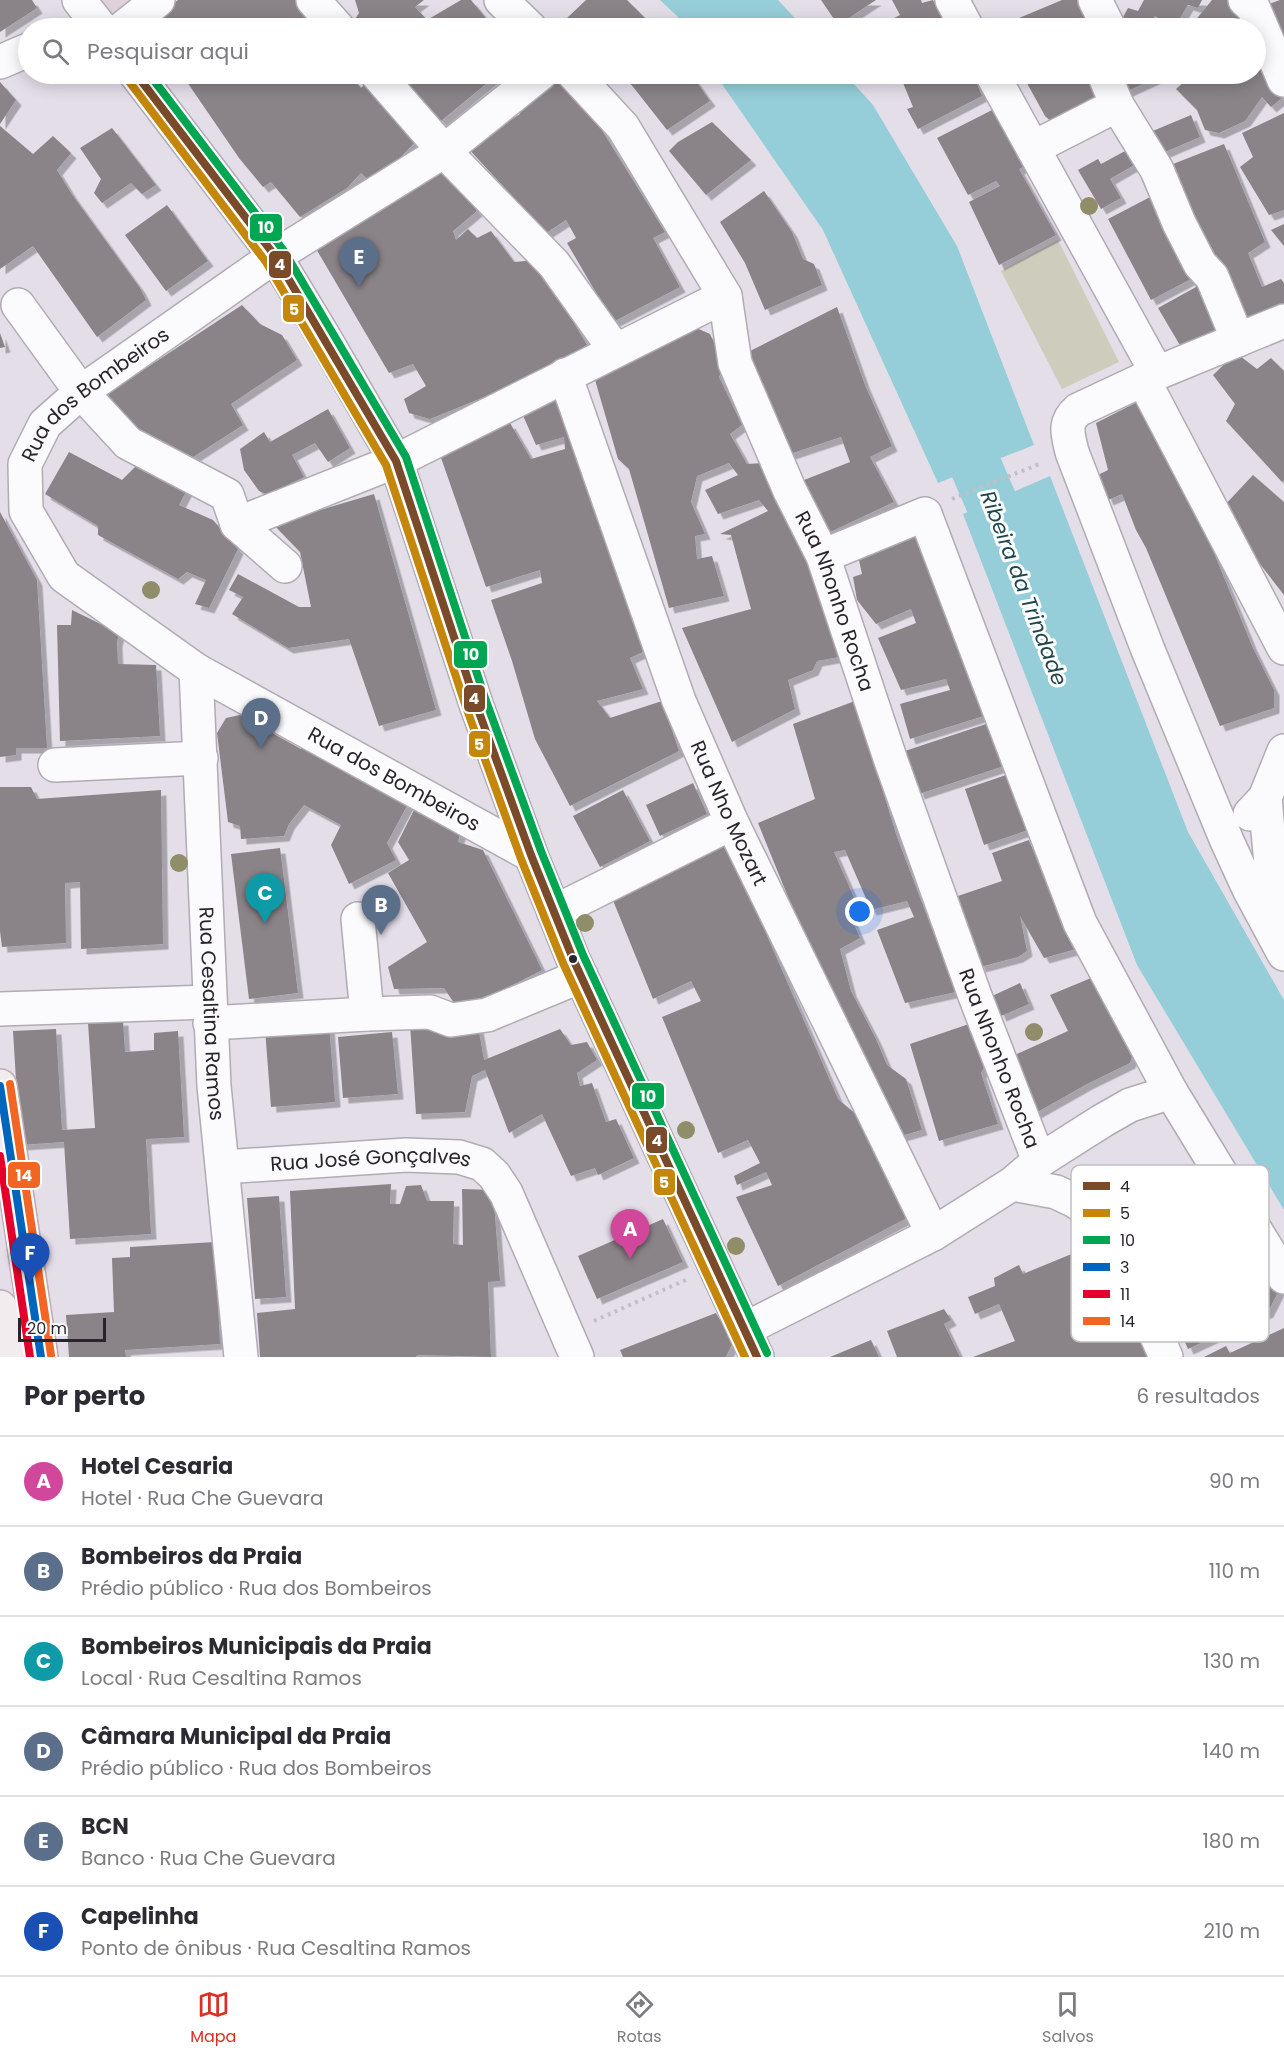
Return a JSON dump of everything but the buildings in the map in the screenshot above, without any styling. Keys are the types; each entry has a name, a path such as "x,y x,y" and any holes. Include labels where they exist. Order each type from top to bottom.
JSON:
{"main road":[{"path":"0,1086 40,1357"},
{"path":"0,1306 8,1357"}],"street":[{"path":"80,0 94,18"},
{"path":"136,18 158,0"},
{"path":"313,0 329,18"},
{"path":"501,0 520,18"},
{"path":"952,0 962,18"},
{"path":"1095,0 1104,18"},
{"path":"1245,0 1253,8 1257,18"},
{"path":"1266,38 1284,80"},
{"path":"0,62 18,54"},
{"path":"143,84 274,256 396,461 476,704 531,855 581,976 751,1343 933,1234 1012,1184 1039,1161 1102,1121 1130,1105 1171,1092"},
{"path":"386,84 444,152 554,264 615,350"},
{"name":"Rua dos Bombeiros","path":"528,84 444,152 274,256 81,392 45,424 24,464 26,511 64,576 196,670 531,855"},
{"name":"Rua Nhonho Rocha","path":"583,84 623,127 725,296 735,363 790,490 823,556 975,996 1039,1161"},
{"path":"998,84 1033,148 1150,376 1284,648"},
{"path":"1108,84 1117,105 1157,170 1179,223 1200,264 1212,277 1238,340"},
{"path":"1033,148 1117,105"},
{"path":"237,524 396,461 725,296"},
{"path":"18,305 81,392 128,443 226,495 237,524 285,566"},
{"path":"1281,948 1249,889 1227,841 1143,639 1072,452 1068,426 1070,416 1078,410 1150,376 1284,321"},
{"name":"Rua Nho Mozart","path":"565,375 679,701 732,823 933,1234"},
{"path":"823,556 925,514 1080,923 1171,1092 1216,1165"},
{"name":"Rua Cesaltina Ramos","path":"196,670 214,1086 241,1357"},
{"path":"1227,841 1265,798 1284,750"},
{"path":"55,765 201,758"},
{"path":"1265,798 1281,948"},
{"path":"554,912 732,823"},
{"path":"358,919 367,1014"},
{"path":"0,1009 367,1014 430,1012 451,1020 487,1016 581,976"},
{"name":"Rua José Gonçalves","path":"223,1167 406,1155 459,1157 482,1164 494,1175 506,1193 572,1345"},
{"path":"1012,1184 1056,1192 1071,1199"},
{"path":"1269,1252 1284,1277"},
{"path":"1159,1342 1166,1357"}],"path":[{"path":"945,502 1052,459"},
{"path":"572,1345 716,1266"}],"shaded area":[{"path":"99,0 141,0 118,18 112,18"},
{"path":"1058,240 1119,362 1062,389 1001,271"}],"water":[{"path":"660,0 778,0 795,18 678,18"},
{"path":"722,84 854,84 873,105 957,246 1034,445 938,483 823,230"},
{"path":"1050,476 1188,832 1284,1000 1284,1210 1269,1185 1269,1165 1257,1165 1137,965 963,514"}],"waterway":[{"name":"Ribeira da Trindade","path":"948,402 1018,570"}],"transit line":[{"name":"5","path":"131,84 266,262 386,465 466,707 521,859 563,963 745,1357"},
{"name":"4","path":"144,84 275,256 396,461 476,704 531,855 573,959 757,1357"},
{"name":"10","path":"157,84 284,251 406,457 486,701 541,851 583,955 767,1353"},
{"name":"14","path":"10,1084 51,1355"},
{"name":"3","path":"0,1086 41,1357"},
{"name":"11","path":"0,1156 30,1357"}],"place":[{"name":"BCN","path":"359,287"},
{"name":"Câmara Municipal da Praia","path":"261,748"},
{"name":"Bombeiros Municipais da Praia","path":"265,923"},
{"name":"Bombeiros da Praia","path":"381,935"},
{"name":"Hotel Cesaria","path":"630,1259"},
{"name":"Capelinha","path":"30,1283"}]}
